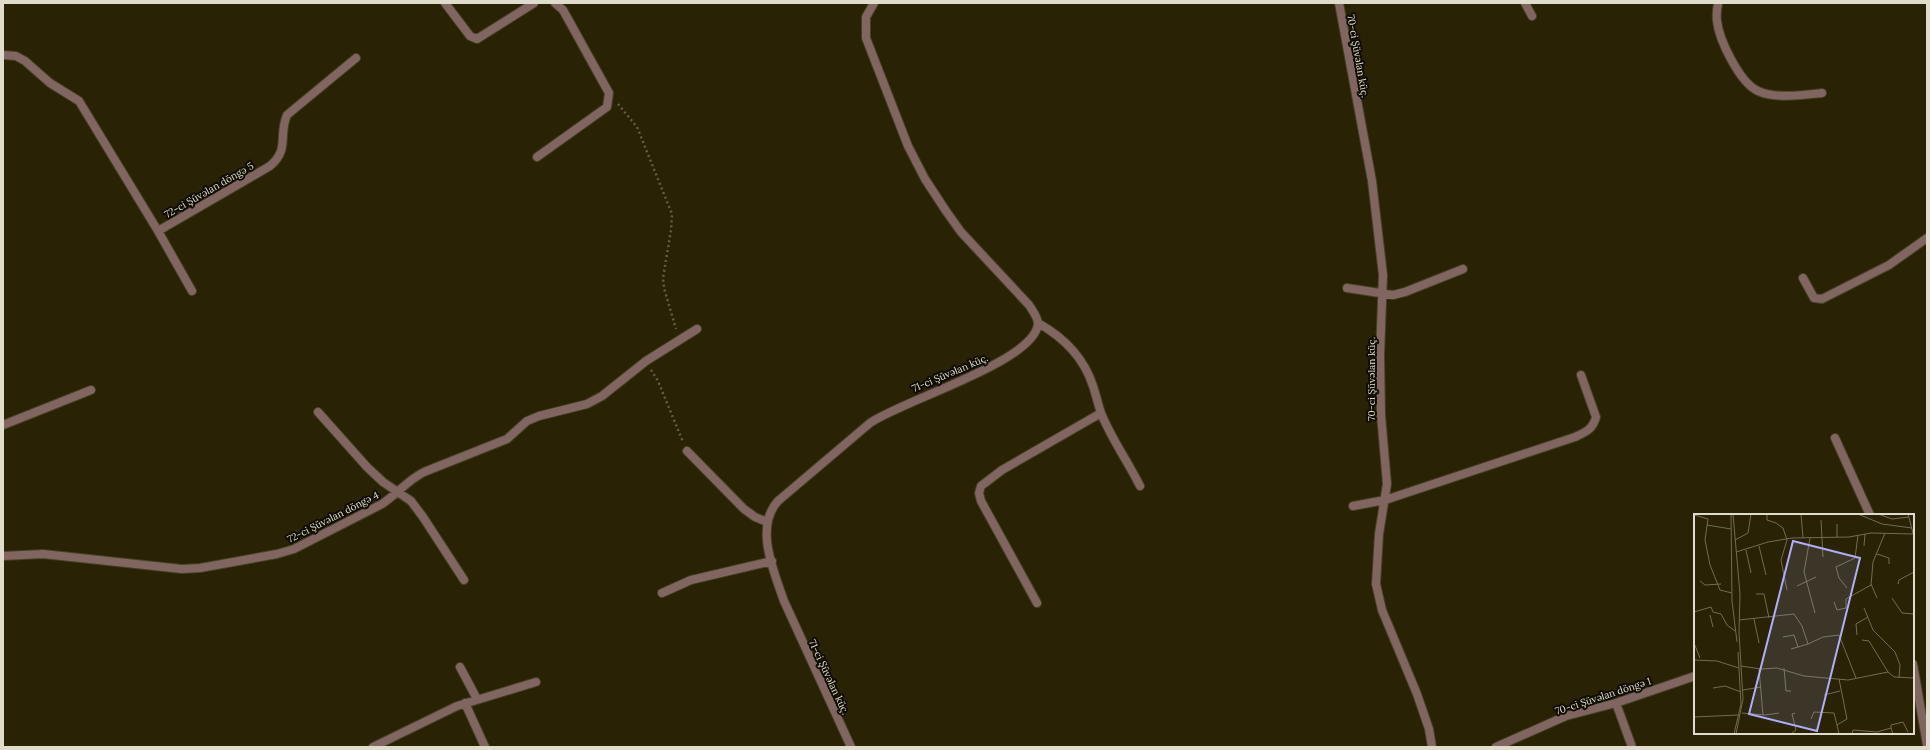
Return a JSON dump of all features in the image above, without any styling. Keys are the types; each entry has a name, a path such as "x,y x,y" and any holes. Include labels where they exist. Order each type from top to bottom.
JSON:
{"street":[{"path":"445,3 470,36 477,39 534,3"},
{"path":"537,157 607,107 609,99 609,93 563,10 556,3"},
{"path":"874,3 866,17 866,38 893,110 925,179 962,232 1028,305 1036,316 1038,323 1053,331 1069,346 1093,384 1101,413 1140,486"},
{"name":"70-ci Şüvəlan küç.","path":"1339,3 1372,181 1381,260 1383,295 1380,355 1381,415 1387,484 1378,547 1376,575 1378,596 1382,610 1417,694 1429,730 1432,747"},
{"path":"1525,3 1532,16"},
{"path":"1718,3 1717,21 1720,34 1741,77 1751,87 1759,92 1771,94 1796,95 1822,93"},
{"name":"72-ci Şüvəlan döngə 5","path":"3,55 16,56 25,61 50,83 80,101 158,231 270,166 279,158 281,154 284,123 287,115 356,58"},
{"path":"158,231 192,291"},
{"path":"1803,278 1814,298 1822,299 1889,265 1927,238"},
{"path":"1347,288 1383,295 1393,295 1405,292 1463,269"},
{"name":"71-ci Şüvəlan küç.","path":"851,747 784,601 767,543 767,522 772,508 778,501 880,416 1002,362 1029,340 1038,323"},
{"name":"72-ci Şüvəlan döngə 4","path":"3,556 43,554 182,569 225,564 294,550 382,504 412,478 507,439 527,421 539,416 587,404 602,396 646,361 697,329"},
{"path":"1353,506 1385,500 1568,439 1589,430 1594,424 1596,417 1581,375"},
{"path":"3,426 91,390"},
{"path":"318,412 367,467 397,492 411,501 464,580"},
{"path":"1037,603 981,501 979,493 981,486 1007,467 1101,413"},
{"path":"1835,438 1870,514"},
{"path":"687,451 744,509 755,517 767,522"},
{"path":"662,593 691,580 772,561"},
{"path":"460,667 477,700"},
{"path":"1914,670 1927,745"},
{"name":"70-ci Şüvəlan döngə 1","path":"1496,747 1566,716 1616,703 1694,676"},
{"path":"373,747 465,703 536,682"},
{"path":"465,703 485,747"},
{"path":"1616,703 1632,747"}],"path":[{"path":"609,99 618,104 626,112 637,128 672,214 671,230 663,278 674,326 681,339"},
{"path":"646,361 658,381 687,451"}]}
